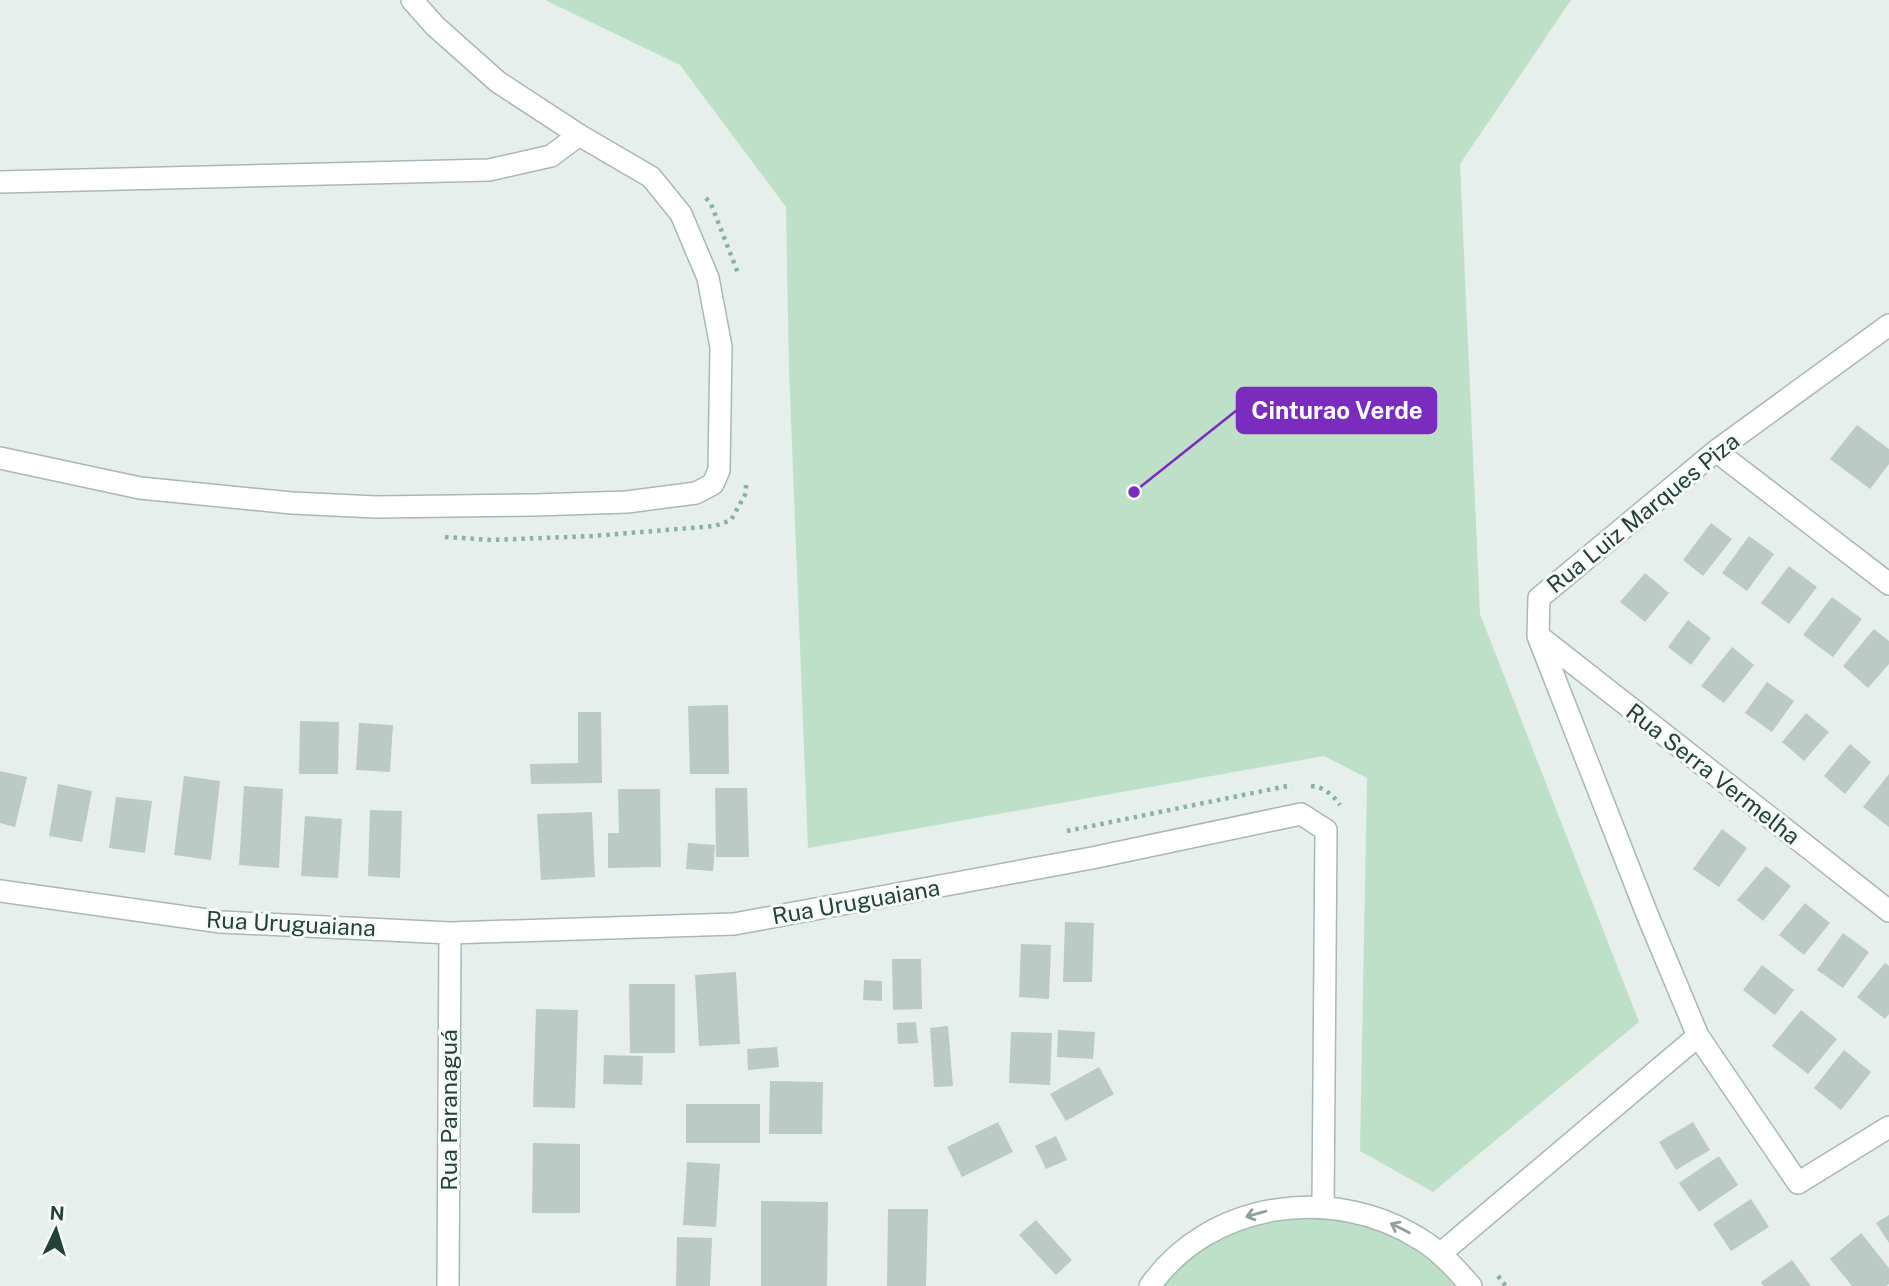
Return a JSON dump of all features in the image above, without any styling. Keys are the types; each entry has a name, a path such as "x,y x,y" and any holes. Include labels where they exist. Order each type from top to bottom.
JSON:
{"street":[{"path":"0,458 140,488 292,503 376,507 627,502 696,493 713,484 719,470 721,347 708,278 681,214 652,177 579,135 498,82 435,26 412,0"},
{"path":"0,182 489,170 551,156 579,135"},
{"name":"Rua Luiz Marques Piza","path":"1889,325 1716,451 1539,598 1538,636 1698,1036 1798,1183 1889,1127"},
{"path":"1716,451 1889,584"},
{"name":"Rua Serra Vermelha","path":"1538,636 1889,911"},
{"name":"Rua Uruguaiana","path":"0,891 221,922 450,933 734,924 1091,859 1301,814 1326,830 1323,1206"},
{"name":"Rua Paranaguá","path":"448,1286 450,933"},
{"path":"1440,1254 1698,1036"},
{"path":"1150,1286 1175,1257 1219,1227 1253,1214 1285,1207 1323,1206 1358,1212 1391,1223 1421,1239 1450,1262 1471,1286"}],"path":[{"path":"703,196 711,204 738,268 740,282"},
{"path":"443,537 492,540 715,526 731,520 746,493 747,468"},
{"path":"1059,833 1287,785 1298,786"},
{"path":"1308,786 1319,787 1334,796 1342,807"},
{"path":"1495,1272 1506,1286"}],"green space":[{"path":"545,0 1571,0 1460,164 1480,614 1639,1022 1433,1192 1360,1151 1367,778 1324,756 808,848 789,370 786,207 680,65"},
{"path":"1293,1216 1329,1216 1397,1236 1427,1254 1460,1286 1161,1286 1184,1262 1208,1244 1263,1222"}],"building":[{"path":"1857,425 1889,449 1889,464 1870,489 1830,459"},
{"path":"1711,523 1732,539 1703,576 1683,560"},
{"path":"1749,536 1774,554 1747,591 1722,573"},
{"path":"1789,566 1817,587 1789,624 1761,603"},
{"path":"1645,573 1669,593 1645,622 1620,602"},
{"path":"1832,597 1862,619 1833,657 1803,635"},
{"path":"1688,620 1711,638 1691,665 1668,647"},
{"path":"1874,629 1889,641 1889,664 1868,688 1843,666"},
{"path":"1732,647 1754,665 1724,703 1701,686"},
{"path":"1767,682 1794,701 1772,732 1745,713"},
{"path":"728,705 729,774 690,774 688,706"},
{"path":"578,712 601,712 602,783 531,784 530,764 578,763"},
{"path":"1806,713 1829,732 1804,761 1782,742"},
{"path":"300,721 339,722 338,774 299,774"},
{"path":"359,723 393,725 390,772 356,770"},
{"path":"1850,744 1871,762 1845,794 1824,776"},
{"path":"0,771 27,777 15,827 0,823"},
{"path":"1889,774 1889,827 1863,807"},
{"path":"184,776 220,781 211,860 174,855"},
{"path":"58,784 92,791 82,842 49,836"},
{"path":"244,786 283,789 279,868 239,865"},
{"path":"715,788 747,788 749,857 716,857"},
{"path":"618,789 660,789 661,867 608,868 608,833 619,833"},
{"path":"116,797 152,801 145,853 109,848"},
{"path":"370,810 402,811 400,878 368,876"},
{"path":"592,812 595,877 541,880 537,814"},
{"path":"305,816 342,819 338,878 301,876"},
{"path":"1722,829 1747,848 1719,887 1693,869"},
{"path":"688,843 715,845 713,871 686,869"},
{"path":"1766,866 1791,886 1763,921 1737,900"},
{"path":"1805,903 1830,923 1804,955 1779,935"},
{"path":"1065,922 1094,923 1092,982 1063,982"},
{"path":"1843,933 1869,952 1843,988 1817,970"},
{"path":"1021,944 1051,945 1049,999 1019,997"},
{"path":"892,959 921,959 922,1009 893,1010"},
{"path":"1885,963 1889,966 1889,1014 1885,1019 1857,997"},
{"path":"1762,965 1794,990 1775,1015 1743,990"},
{"path":"736,972 740,1044 699,1046 695,975"},
{"path":"864,980 882,981 882,1001 863,1000"},
{"path":"629,984 675,984 675,1053 630,1053"},
{"path":"536,1009 578,1010 575,1108 533,1107"},
{"path":"1801,1010 1837,1039 1808,1074 1772,1046"},
{"path":"916,1022 918,1043 898,1044 897,1023"},
{"path":"948,1026 953,1086 934,1087 930,1028"},
{"path":"1058,1030 1095,1032 1093,1059 1057,1057"},
{"path":"1011,1032 1052,1033 1050,1085 1009,1083"},
{"path":"777,1047 779,1067 748,1070 747,1049"},
{"path":"1844,1050 1871,1072 1841,1110 1814,1088"},
{"path":"604,1055 643,1056 642,1085 603,1084"},
{"path":"1099,1067 1114,1094 1066,1121 1050,1094"},
{"path":"770,1081 823,1082 822,1134 769,1134"},
{"path":"686,1104 760,1104 760,1143 686,1143"},
{"path":"998,1122 1013,1152 962,1177 947,1147"},
{"path":"1693,1122 1710,1150 1676,1170 1659,1142"},
{"path":"1056,1136 1067,1160 1046,1169 1035,1146"},
{"path":"533,1143 580,1144 580,1213 532,1213"},
{"path":"1719,1156 1738,1185 1699,1212 1679,1183"},
{"path":"687,1162 720,1164 716,1227 683,1225"},
{"path":"1751,1199 1769,1227 1731,1251 1713,1224"},
{"path":"761,1201 828,1202 827,1286 761,1286"},
{"path":"888,1209 928,1209 926,1286 887,1286"},
{"path":"1889,1215 1889,1243 1876,1223"},
{"path":"1036,1220 1072,1260 1056,1275 1019,1235"},
{"path":"1861,1233 1889,1268 1889,1284 1886,1286 1852,1286 1830,1259"},
{"path":"677,1237 712,1238 710,1286 676,1286"},
{"path":"1792,1260 1811,1286 1763,1286 1761,1282"}],"place":[{"name":"Cinturao Verde","path":"1134,492"}]}
